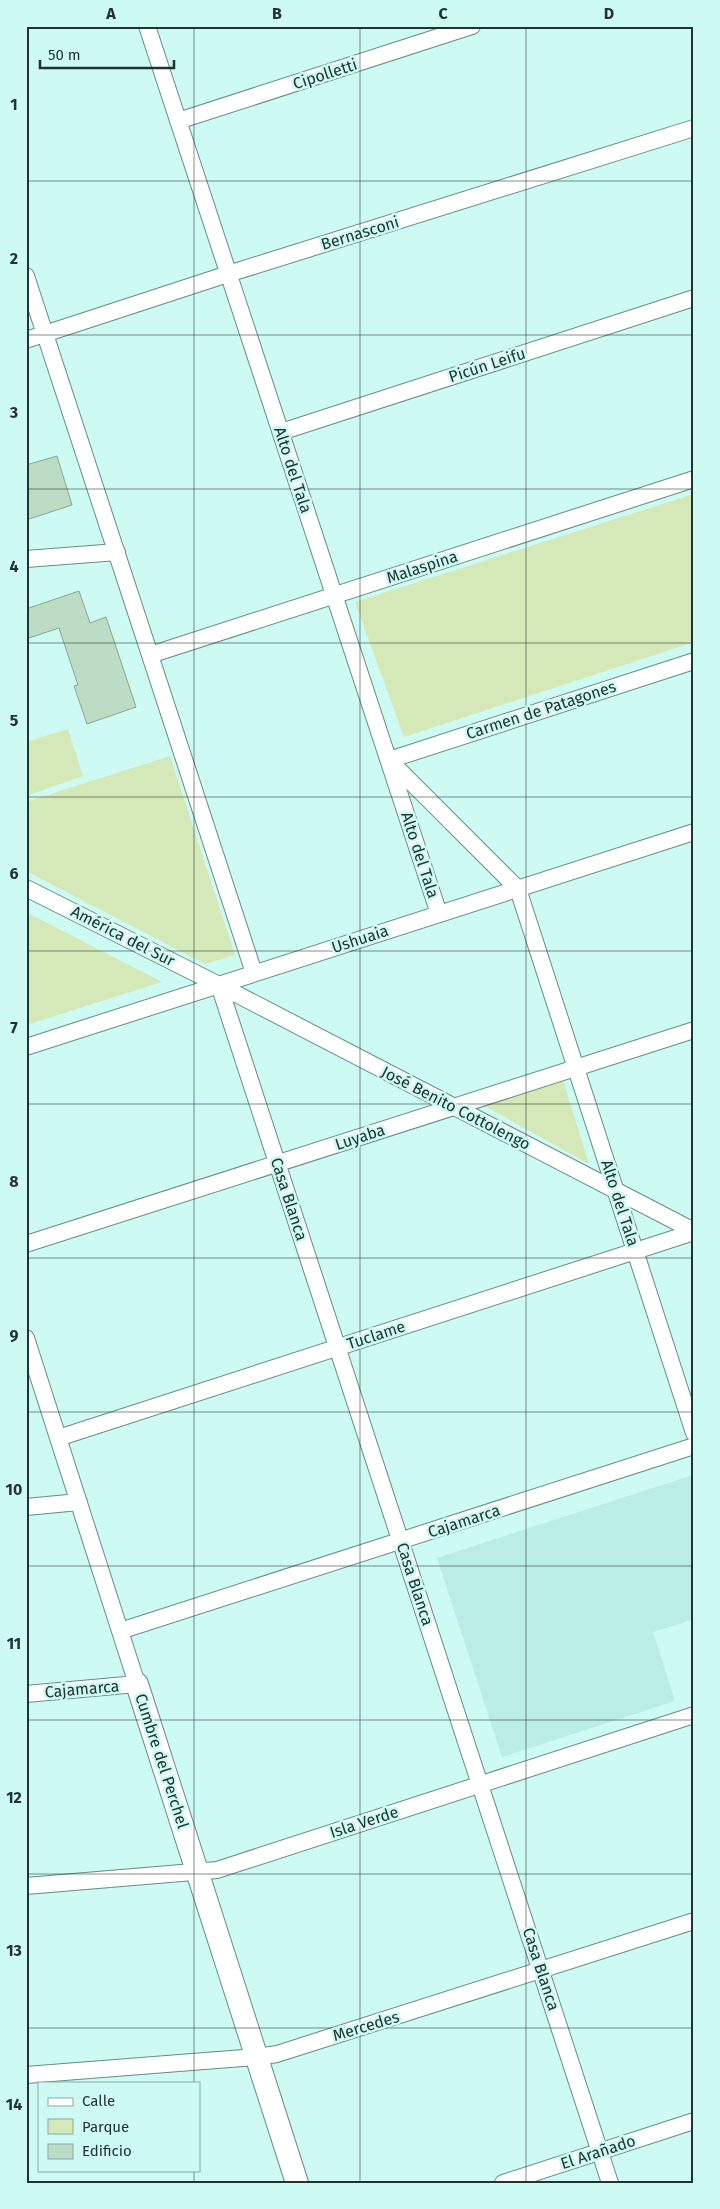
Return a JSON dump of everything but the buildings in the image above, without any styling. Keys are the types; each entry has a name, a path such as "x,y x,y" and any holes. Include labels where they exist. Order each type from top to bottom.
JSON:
{"main road":[{"name":"Cumbre del Perchel","path":"137,1684 297,2183"}],"street":[{"name":"Alto del Tala","path":"147,26 440,914"},
{"name":"Cipolletti","path":"178,121 472,26"},
{"name":"Bernasconi","path":"26,340 228,274 694,128"},
{"path":"26,276 254,973"},
{"name":"Picún Leifu","path":"280,432 694,298"},
{"name":"Malaspina","path":"150,655 694,479"},
{"path":"26,559 117,552"},
{"name":"Carmen de Patagones","path":"389,760 694,661"},
{"path":"389,760 518,889"},
{"name":"Ushuaia","path":"26,1047 694,832"},
{"name":"América del Sur","path":"26,888 219,985"},
{"name":"Alto del Tala","path":"518,889 694,1433"},
{"name":"José Benito Cottolengo","path":"219,985 694,1232"},
{"name":"Casa Blanca","path":"219,985 610,2183"},
{"name":"Luyaba","path":"26,1244 694,1030"},
{"name":"Tuclame","path":"58,1438 694,1232"},
{"name":"Cumbre del Perchel","path":"26,1338 137,1684"},
{"name":"Cajamarca","path":"120,1632 694,1446"},
{"path":"26,1507 79,1502"},
{"name":"Cajamarca","path":"26,1694 137,1684"},
{"name":"Isla Verde","path":"26,1886 217,1870 694,1715"},
{"name":"Mercedes","path":"26,2075 277,2054 694,1921"},
{"name":"El Arañado","path":"503,2183 694,2121"}],"shaded area":[{"path":"693,1475 694,1619 653,1632 675,1701 502,1757 437,1558"}],"green space":[{"path":"694,494 694,642 404,737 355,602"},
{"path":"68,729 83,776 26,796 26,742"},
{"path":"170,756 235,955 205,964 26,871 26,802"},
{"path":"26,912 162,982 26,1025"},
{"path":"563,1080 589,1164 481,1104"}]}
